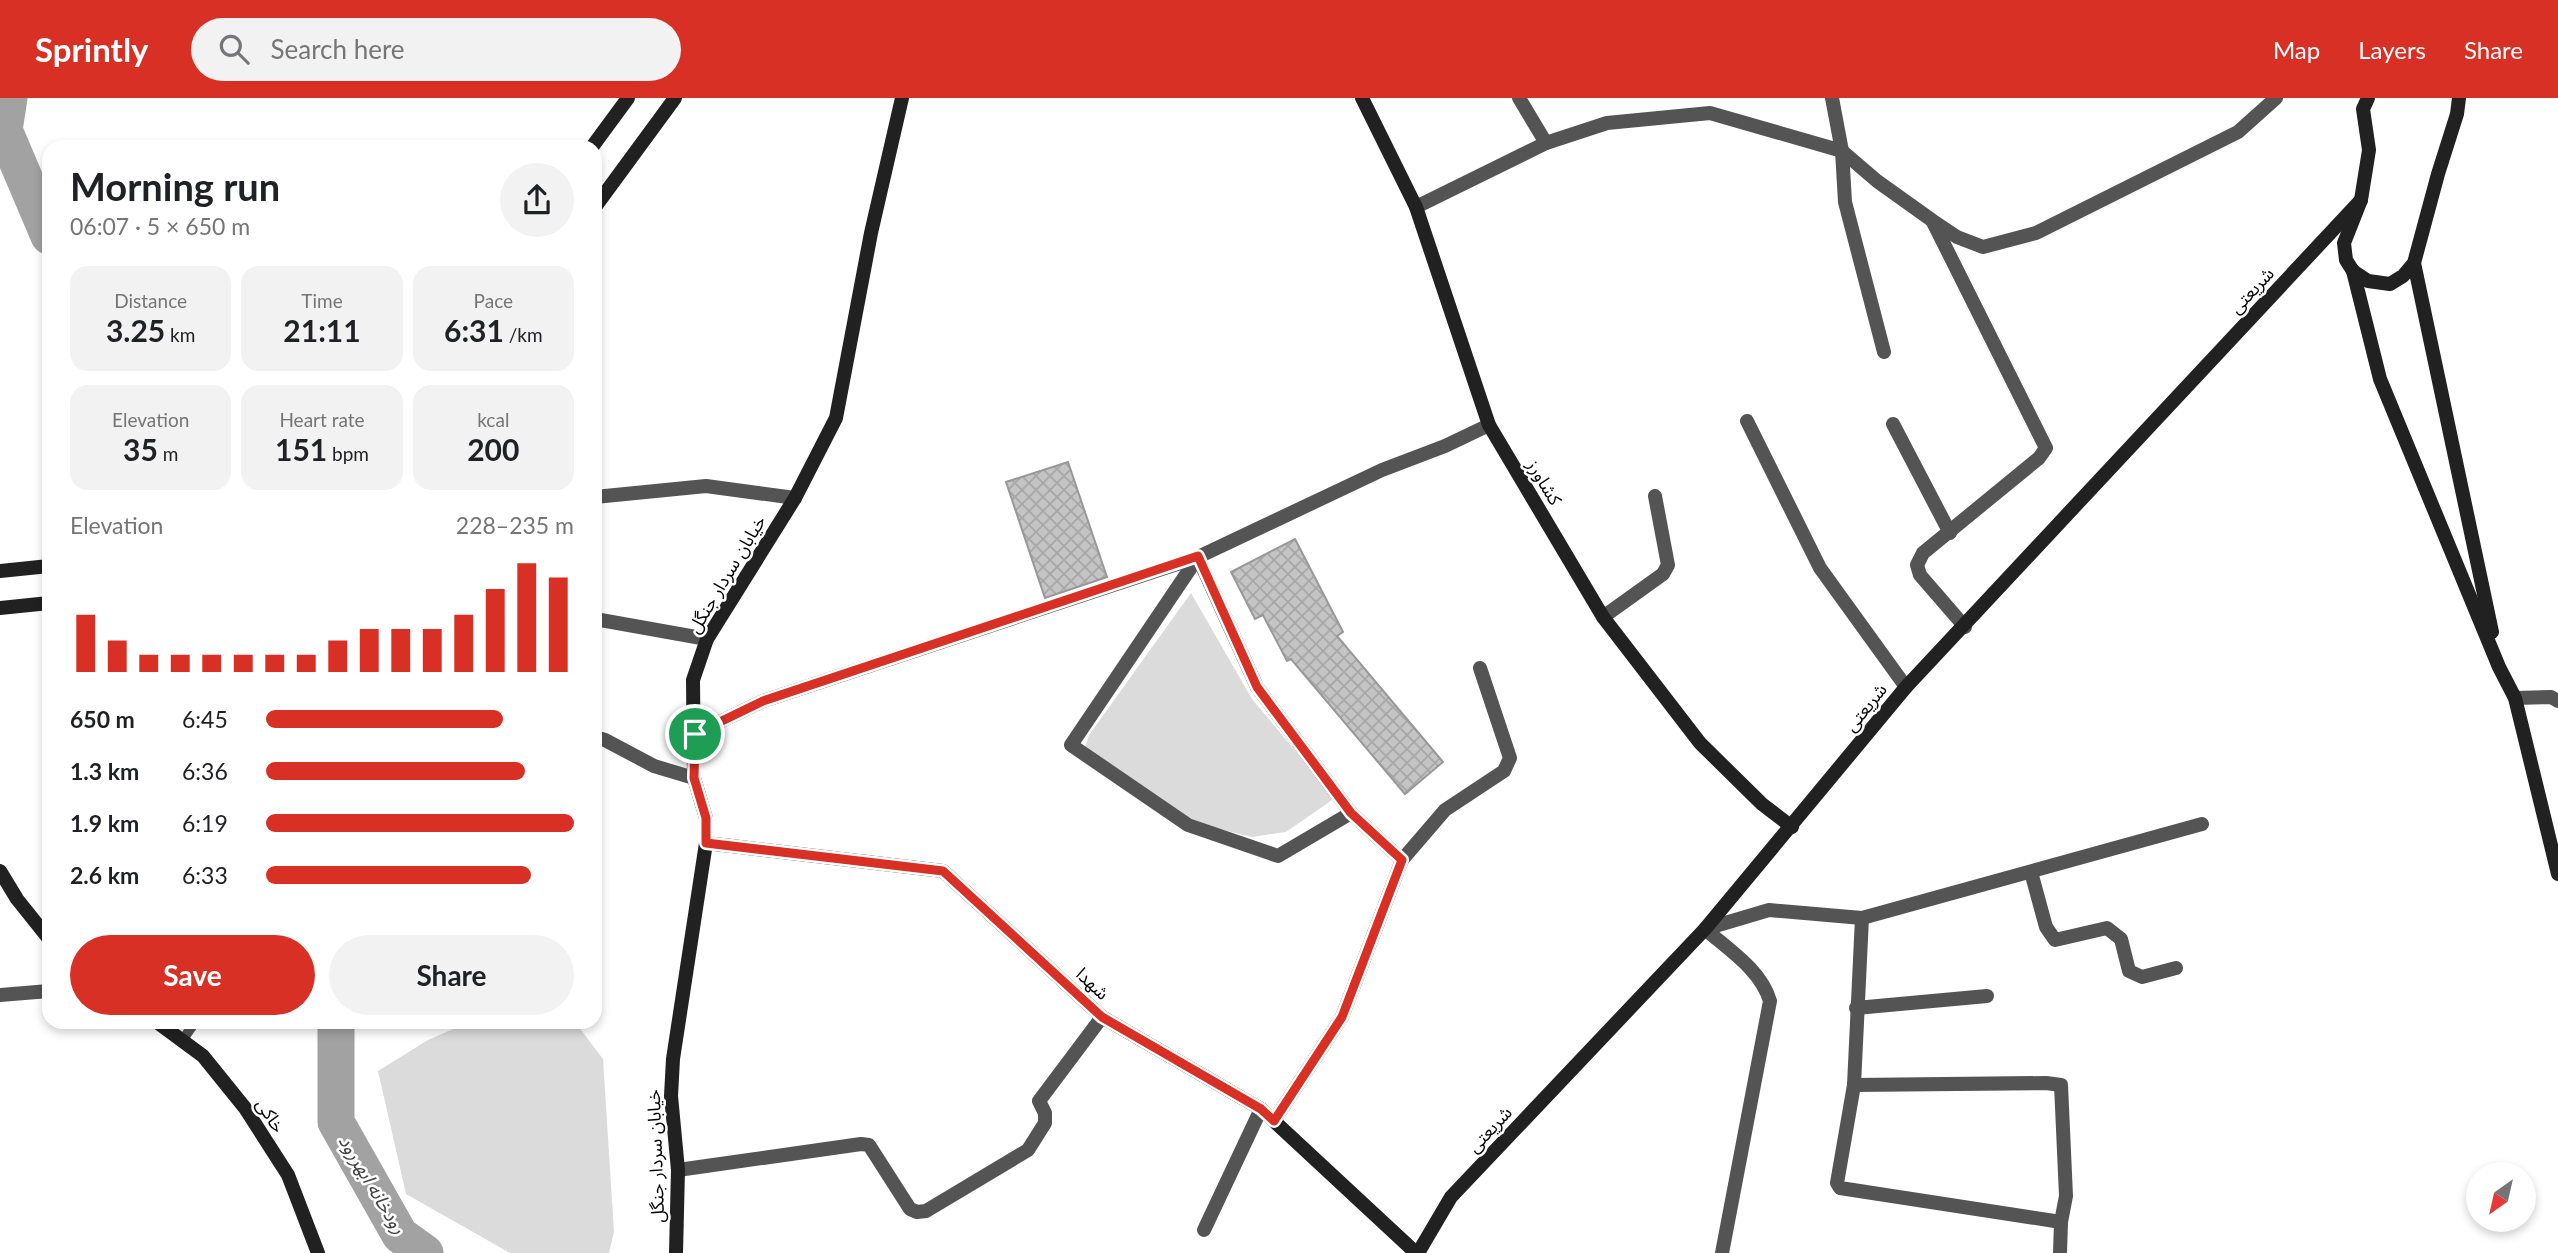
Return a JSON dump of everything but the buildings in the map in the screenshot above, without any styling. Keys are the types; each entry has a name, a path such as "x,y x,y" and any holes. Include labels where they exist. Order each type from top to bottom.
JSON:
{"street":[{"path":"597,140 628,98"},
{"path":"602,197 675,98"},
{"name":"خیابان سردار جنگل","path":"676,1253 678,1170 671,1096 673,1059 706,843 706,818 694,778 693,680 707,639 795,498 836,418 871,233 902,98"},
{"name":"کشاورز","path":"1362,98 1416,207 1489,425 1603,617 1700,743 1762,804 1792,827"},
{"path":"1520,98 1546,143"},
{"path":"1832,98 1842,151 1845,202 1884,352"},
{"path":"1416,207 1546,143 1607,123 1710,113 1842,151 1877,181 1933,221 1957,237 1983,247 2036,233 2238,132 2276,98"},
{"path":"2353,271 2368,281 2390,284 2403,276 2414,263 2457,114 2459,98"},
{"path":"2363,102 2370,150 2361,200 2344,243 2346,260 2353,271 2380,379 2499,667 2515,698 2558,874"},
{"name":"شریعتی","path":"1417,1253 1451,1197 1705,929 1906,687 1965,627 2361,200"},
{"path":"1933,221 2046,448 2039,458 1923,553 1917,565 1920,575 1965,627"},
{"path":"2414,263 2499,667"},
{"path":"1747,421 1820,568 1906,687"},
{"path":"1893,424 1950,533"},
{"path":"695,734 763,701 1198,556 1489,425"},
{"path":"602,495 706,486 795,498"},
{"path":"1603,617 1663,573 1668,565 1655,496"},
{"path":"1198,556 1257,687 1351,813 1402,860"},
{"path":"1198,556 1071,745 1188,825 1278,856 1351,813"},
{"path":"0,571 42,567"},
{"path":"0,608 42,604"},
{"path":"602,620 707,639"},
{"path":"1274,1121 1342,1017 1402,860 1445,810 1504,771 1510,758 1480,668"},
{"path":"2515,698 2551,697 2558,701"},
{"path":"602,739 654,766 694,778"},
{"path":"1705,929 1769,910 1862,918 2202,824"},
{"name":"شهدا","path":"706,843 943,871 1102,1017 1261,1109 1417,1253"},
{"path":"0,870 17,900 42,930"},
{"path":"2031,872 2046,927 2055,940 2107,928 2121,939 2129,971 2142,977 2176,968"},
{"path":"1862,918 1854,1085 1837,1178 1840,1188 2061,1222"},
{"path":"1705,929 1754,972 1765,986 1770,1001 1721,1253"},
{"path":"0,995 42,991"},
{"path":"1856,1008 1987,996"},
{"path":"678,1170 869,1145 910,1209 917,1212 926,1211 1028,1150 1045,1123 1045,1113 1039,1101 1102,1017"},
{"name":"خاکی","path":"166,1029 203,1056 245,1108 288,1175 318,1253"},
{"path":"1854,1085 2061,1085 2066,1196 2061,1222 2060,1253"},
{"path":"1204,1230 1261,1109"}],"lane":[{"path":"182,1041 190,1029"}],"shaded area":[{"path":"1191,593 1252,699 1335,798 1286,832 1252,837 1211,827 1174,811 1085,747 1089,735"},
{"path":"453,1029 580,1029 603,1059 614,1232 609,1253 510,1253 406,1194 378,1071 428,1040"}],"waterway":[{"name":"رودخانه ابهررود","path":"9,98 4,130 42,220"},
{"name":"رودخانه ابهررود","path":"336,1029 336,1122 400,1235 425,1253"}],"route":[{"path":"1198,556 1257,687 1351,813 1402,860 1342,1017 1274,1121 1261,1109 1102,1017 943,871 706,843 706,818 694,778 695,734 763,701 1198,556"}]}
